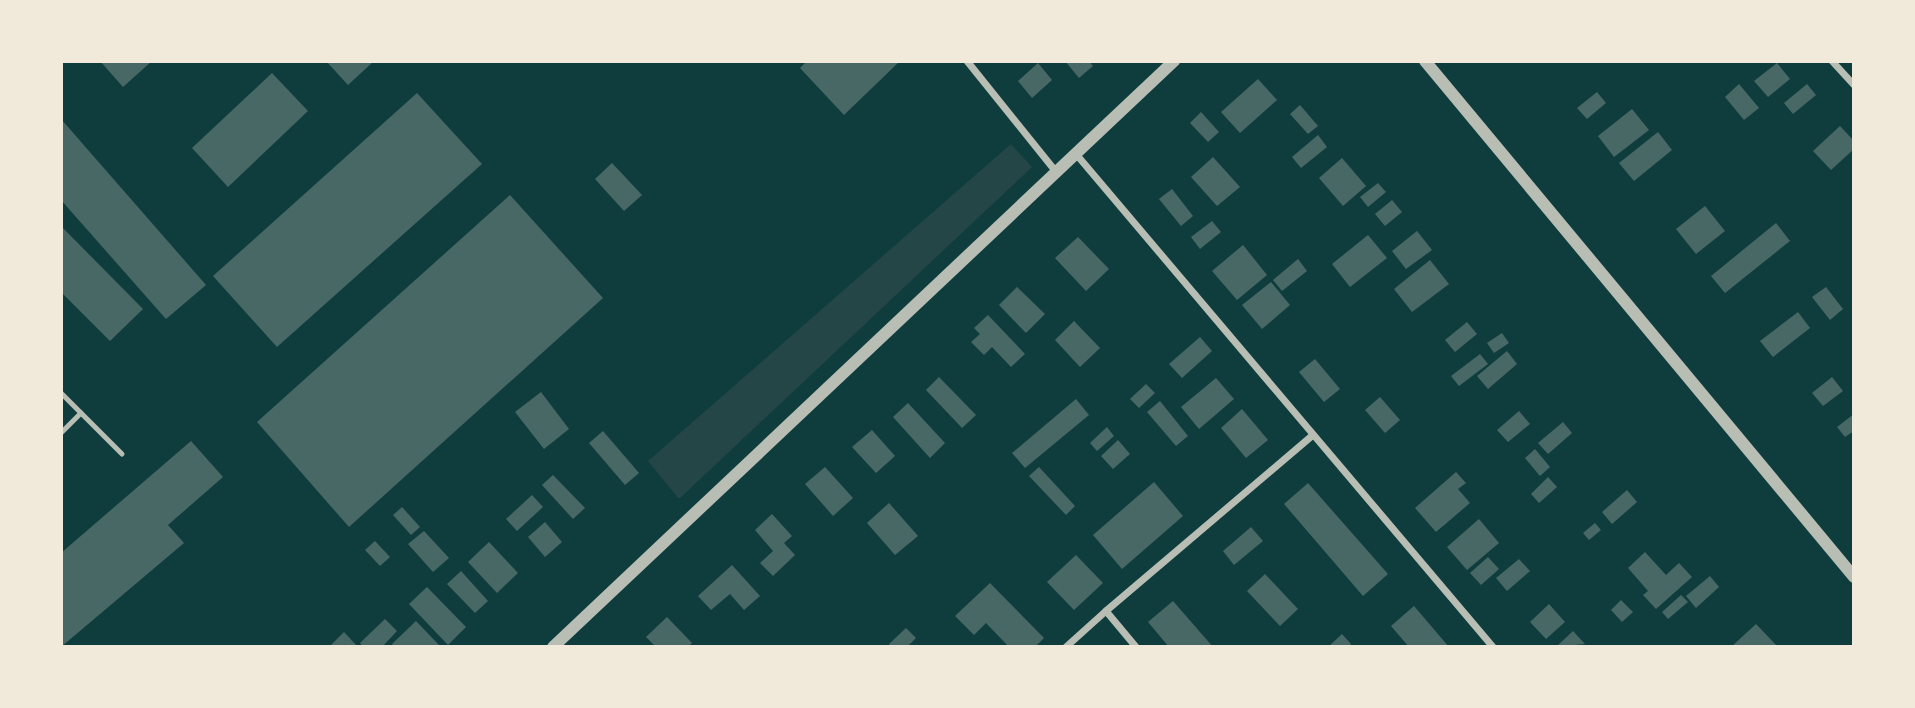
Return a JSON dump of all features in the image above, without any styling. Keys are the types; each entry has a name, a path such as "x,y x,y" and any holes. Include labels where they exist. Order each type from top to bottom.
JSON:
{"street":[{"path":"967,61 1056,173"},
{"path":"553,647 1174,61"},
{"path":"1425,61 1854,577"},
{"path":"1832,61 1854,85"},
{"path":"1076,154 1493,647"},
{"path":"1066,647 1313,435"},
{"path":"1106,611 1136,647"}],"lane":[{"path":"61,393 122,454"},
{"path":"61,433 82,413"}],"shaded area":[{"path":"1011,144 1032,167 679,499 648,461"}],"building":[{"path":"100,61 152,61 123,87"},
{"path":"326,61 374,61 348,85"},
{"path":"807,61 900,61 844,115 800,68"},
{"path":"1065,61 1089,61 1093,66 1079,78"},
{"path":"1038,63 1052,80 1032,98 1018,81"},
{"path":"1777,63 1790,79 1768,97 1754,81"},
{"path":"272,73 308,111 228,187 192,148"},
{"path":"1258,79 1277,100 1240,133 1221,112"},
{"path":"1739,84 1759,108 1744,120 1725,97"},
{"path":"1807,84 1816,95 1793,114 1784,103"},
{"path":"1597,92 1606,103 1587,119 1577,108"},
{"path":"417,93 482,164 277,347 213,276"},
{"path":"1300,105 1318,126 1308,134 1290,114"},
{"path":"1632,109 1649,130 1614,157 1598,136"},
{"path":"1201,112 1219,132 1208,142 1190,123"},
{"path":"61,119 206,285 166,319 61,200"},
{"path":"1840,126 1854,141 1854,149 1831,170 1813,151"},
{"path":"1658,132 1672,150 1634,181 1619,163"},
{"path":"1318,135 1327,147 1301,168 1292,157"},
{"path":"1213,157 1240,187 1217,206 1191,177"},
{"path":"1342,158 1366,186 1343,206 1319,178"},
{"path":"612,163 642,195 624,211 595,179"},
{"path":"1378,183 1386,192 1368,207 1360,197"},
{"path":"1172,189 1193,216 1181,226 1159,199"},
{"path":"510,195 603,298 349,527 257,422"},
{"path":"1392,200 1402,212 1385,226 1375,214"},
{"path":"1705,206 1725,231 1696,254 1676,229"},
{"path":"1212,221 1221,232 1200,249 1191,237"},
{"path":"1776,223 1790,241 1725,293 1711,276"},
{"path":"61,226 143,309 110,341 61,292"},
{"path":"1417,231 1432,250 1406,269 1392,251"},
{"path":"1368,235 1387,258 1350,287 1332,264"},
{"path":"1078,237 1109,269 1086,291 1055,258"},
{"path":"1243,245 1267,275 1237,300 1212,271"},
{"path":"1298,259 1307,271 1282,291 1273,280"},
{"path":"1430,260 1449,284 1412,312 1394,289"},
{"path":"1271,282 1290,305 1262,329 1242,305"},
{"path":"1017,287 1045,314 1026,333 999,305"},
{"path":"1826,287 1843,309 1830,320 1812,297"},
{"path":"1798,312 1810,328 1773,357 1760,341"},
{"path":"988,315 1025,354 1011,367 992,347 984,355 971,342 980,334 974,328"},
{"path":"1074,321 1100,348 1080,367 1055,340"},
{"path":"1467,322 1477,334 1455,352 1445,340"},
{"path":"1502,333 1509,343 1494,353 1487,343"},
{"path":"1200,337 1212,351 1182,378 1169,364"},
{"path":"1507,351 1517,364 1488,389 1477,376"},
{"path":"1480,354 1488,364 1459,386 1451,376"},
{"path":"1315,359 1340,389 1324,402 1299,372"},
{"path":"939,377 976,415 962,428 926,390"},
{"path":"1832,377 1843,391 1823,406 1812,393"},
{"path":"1216,378 1234,399 1199,429 1181,407"},
{"path":"1146,384 1155,393 1139,408 1130,399"},
{"path":"541,392 569,429 544,449 515,412"},
{"path":"1380,397 1400,420 1385,433 1365,410"},
{"path":"1076,399 1089,415 1025,468 1012,453"},
{"path":"1160,401 1188,436 1176,446 1147,412"},
{"path":"908,403 945,443 930,458 893,417"},
{"path":"1242,409 1268,440 1246,458 1221,428"},
{"path":"1519,411 1530,424 1508,442 1497,430"},
{"path":"1854,414 1854,431 1845,437 1837,427"},
{"path":"1563,422 1572,433 1548,454 1538,443"},
{"path":"1107,427 1114,436 1097,451 1090,443"},
{"path":"872,430 895,456 876,473 852,447"},
{"path":"603,431 639,473 625,485 589,443"},
{"path":"1118,440 1130,454 1113,469 1101,456"},
{"path":"191,441 223,477 168,525 184,543 61,647 61,553"},
{"path":"1535,449 1550,467 1540,476 1525,458"},
{"path":"825,467 853,498 833,516 805,484"},
{"path":"1039,467 1075,506 1066,515 1029,476"},
{"path":"1456,472 1466,483 1458,489 1470,503 1436,532 1415,508"},
{"path":"553,475 585,508 573,519 542,485"},
{"path":"1548,477 1557,487 1539,503 1531,494"},
{"path":"1154,482 1183,516 1122,569 1093,535"},
{"path":"1308,483 1388,574 1363,596 1284,504"},
{"path":"1627,490 1637,502 1612,524 1602,512"},
{"path":"532,495 543,507 517,531 506,519"},
{"path":"889,503 918,536 895,555 867,523"},
{"path":"402,507 420,527 411,535 393,515"},
{"path":"772,514 792,536 784,543 795,555 773,576 760,563 773,551 755,530"},
{"path":"1479,519 1499,543 1467,570 1447,547"},
{"path":"545,522 562,542 545,557 528,537"},
{"path":"1595,523 1601,530 1589,540 1583,533"},
{"path":"1251,527 1263,541 1234,565 1223,551"},
{"path":"424,531 449,558 433,572 408,544"},
{"path":"375,541 390,557 380,566 365,550"},
{"path":"489,542 518,573 497,593 468,562"},
{"path":"1645,552 1666,575 1679,563 1692,577 1656,609 1643,595 1648,591 1628,568"},
{"path":"1076,555 1103,583 1074,610 1047,582"},
{"path":"1488,557 1499,569 1481,585 1470,573"},
{"path":"1519,559 1530,571 1507,591 1496,578"},
{"path":"732,565 760,596 744,610 730,594 711,610 698,596"},
{"path":"461,571 488,601 475,613 447,584"},
{"path":"1265,574 1298,609 1280,626 1247,591"},
{"path":"1710,576 1719,587 1696,608 1686,596"},
{"path":"990,583 1044,638 1035,647 1009,647 986,623 974,635 955,616"},
{"path":"427,587 466,627 448,645 409,604"},
{"path":"1681,595 1688,602 1668,619 1662,612"},
{"path":"1621,600 1633,612 1622,622 1611,610"},
{"path":"1173,601 1213,647 1169,647 1148,622"},
{"path":"1549,604 1565,622 1546,639 1530,622"},
{"path":"1414,606 1449,647 1409,647 1391,626"},
{"path":"667,617 692,643 688,647 656,647 646,637"},
{"path":"385,619 397,631 382,647 363,647 360,643"},
{"path":"416,621 438,647 395,647 392,644"},
{"path":"1756,624 1778,647 1731,647"},
{"path":"906,628 916,638 907,647 891,647 889,644"},
{"path":"1573,631 1585,644 1556,647"},
{"path":"344,632 358,647 329,647"},
{"path":"1342,634 1351,644 1349,647 1328,647"}]}
